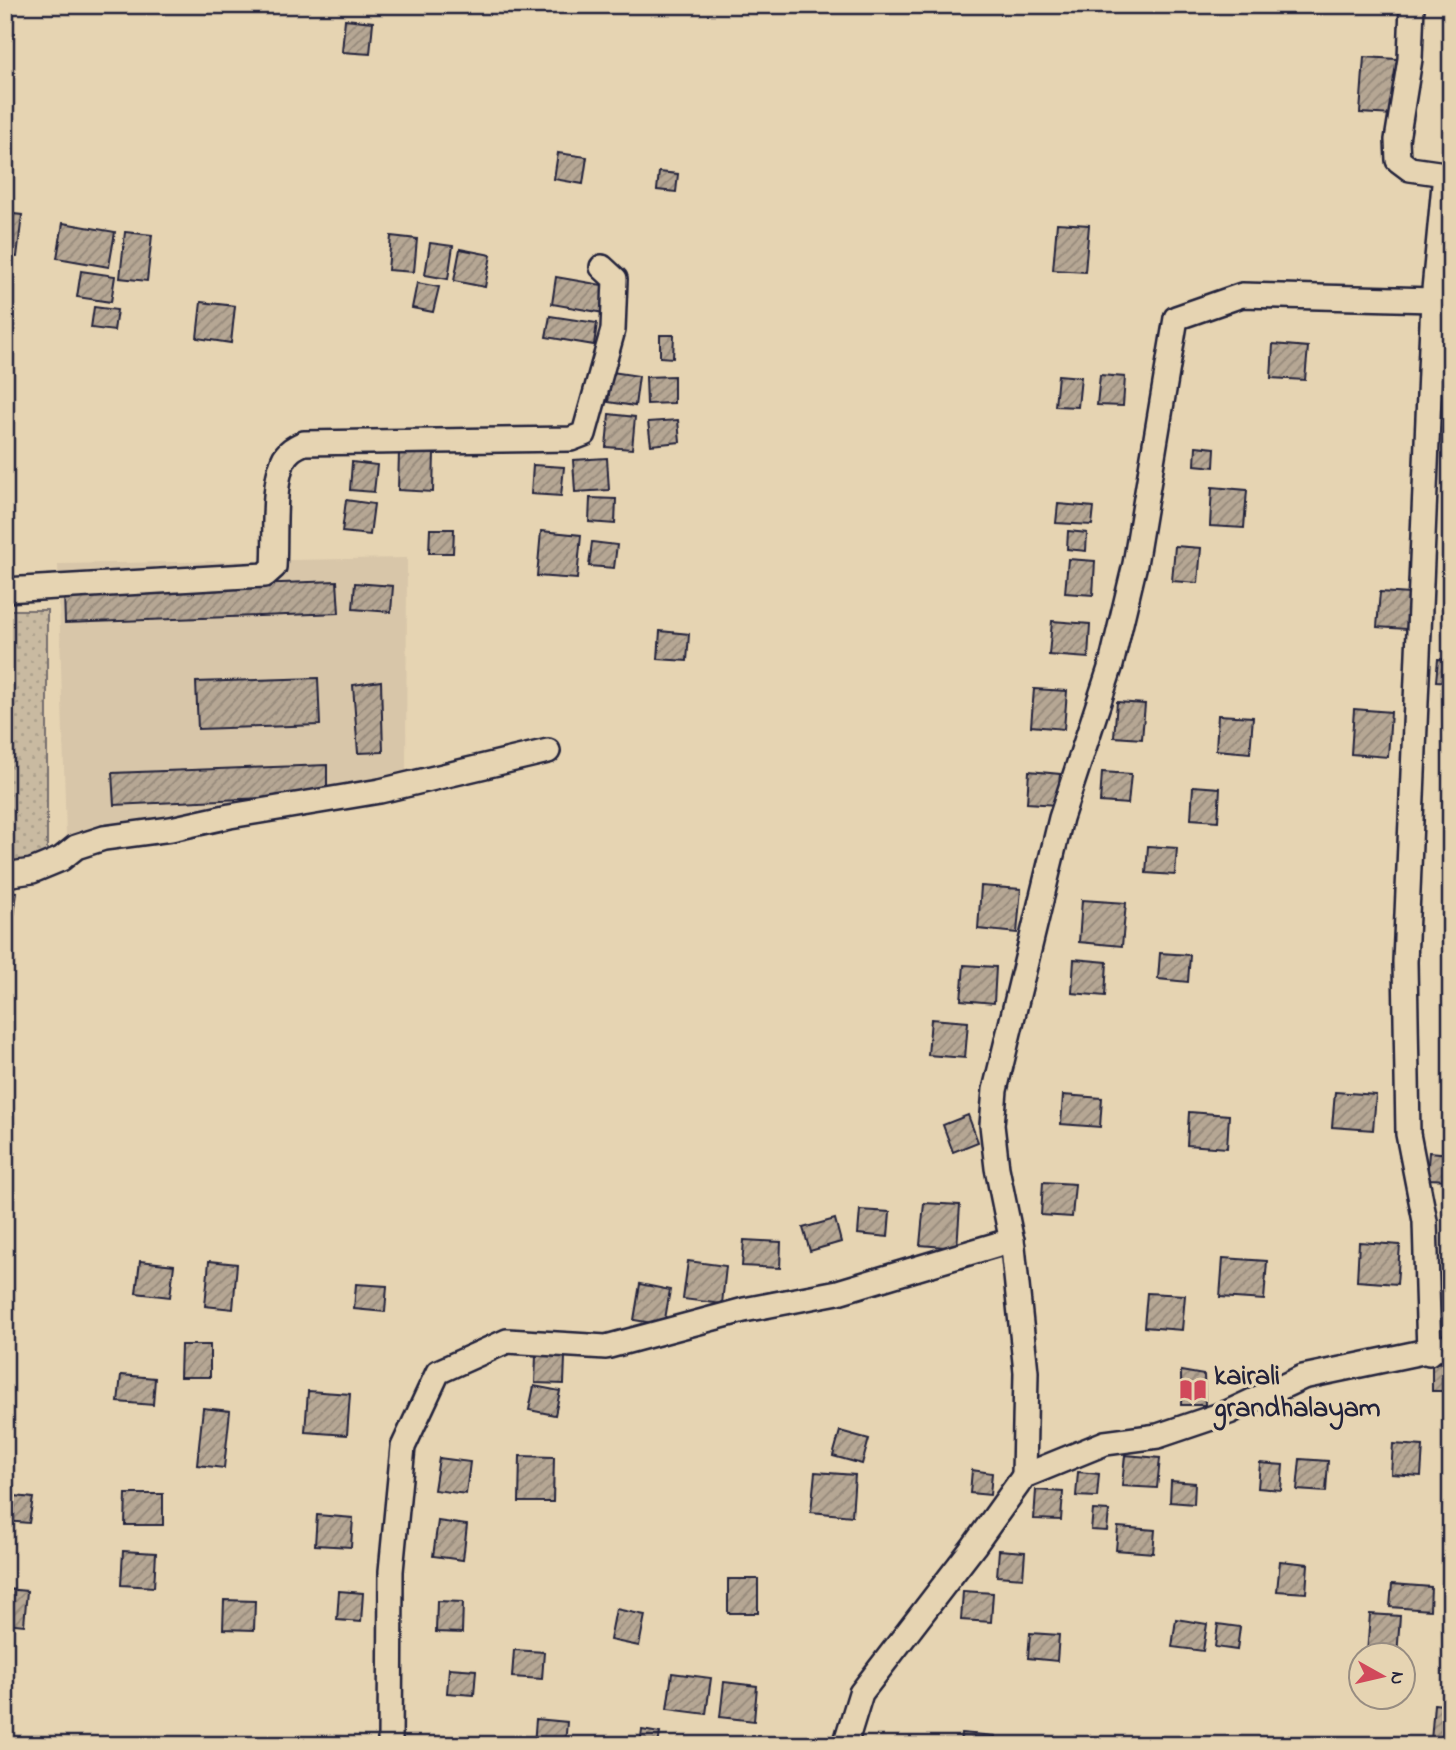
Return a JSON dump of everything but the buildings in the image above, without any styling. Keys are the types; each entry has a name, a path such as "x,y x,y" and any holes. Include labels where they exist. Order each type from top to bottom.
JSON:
{"street":[{"path":"1412,5 1410,59 1397,140 1398,160 1410,169 1448,174 1433,300 1405,962 1408,1134 1425,1221 1429,1353"},
{"path":"5,590 265,575 274,567 279,477 284,459 293,448 304,443 571,439 584,434 613,331 615,279 602,267"},
{"path":"1024,1476 1026,1372 1012,1240 997,1168 992,1125 995,1090 1061,818 1111,664 1135,564 1176,318 1242,295 1433,300"},
{"path":"5,875 32,871 61,859 76,847 104,838 171,829 230,816 380,791 548,751"},
{"path":"390,1745 391,1571 403,1447 438,1372 507,1341 606,1347 744,1310 838,1292 1012,1240"},
{"path":"845,1745 861,1693 1024,1476 1105,1443 1158,1436 1229,1412 1303,1377 1429,1353 1451,1346"}],"shaded area":[{"path":"407,558 406,783 66,836 58,564"},
{"path":"5,610 47,610 47,861 5,866"}],"place":[{"name":"kairali grandhalayam","path":"1193,1390"}]}
